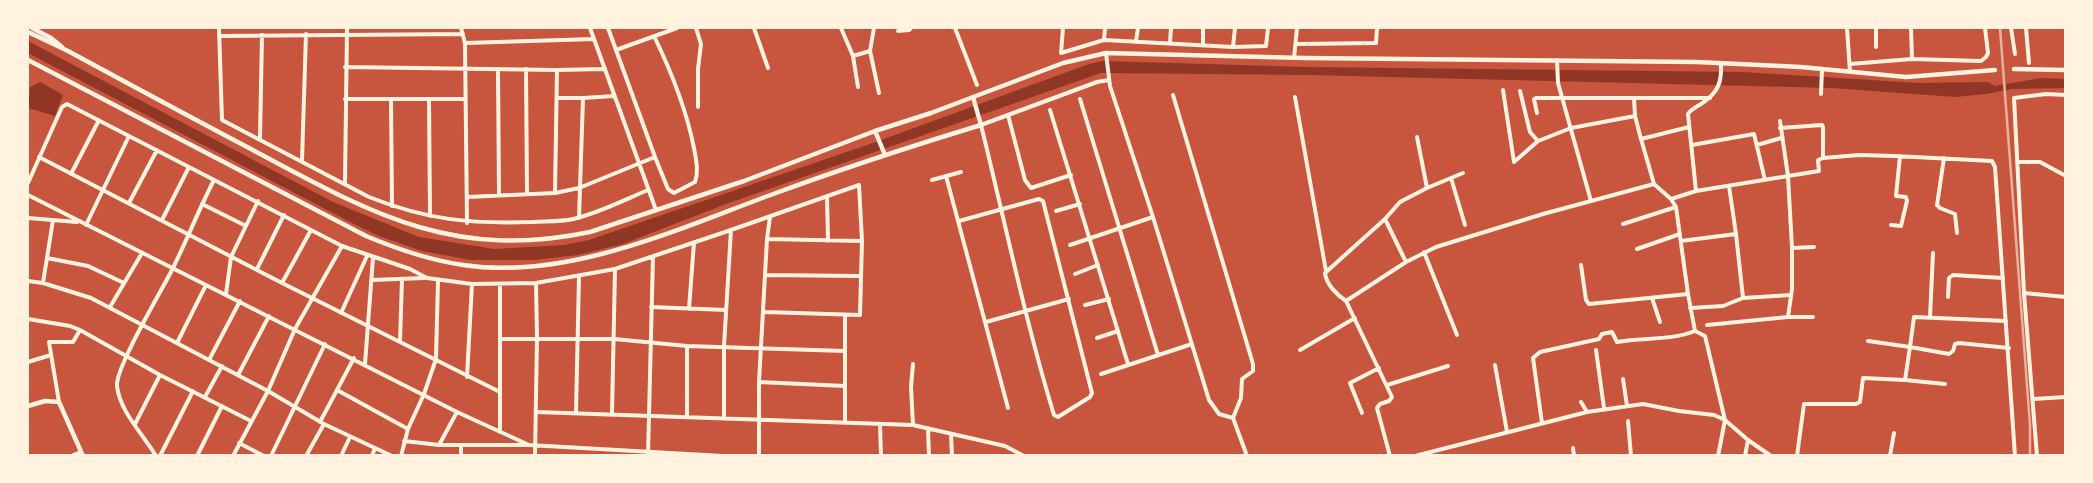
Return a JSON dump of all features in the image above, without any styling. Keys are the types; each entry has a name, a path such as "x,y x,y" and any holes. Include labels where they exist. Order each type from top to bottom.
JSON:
{"street":[{"path":"32,28 52,38 68,52"},
{"path":"219,28 221,118 369,197 392,206 467,223 568,220 579,218 648,190"},
{"path":"345,183 347,28"},
{"path":"461,28 465,42 466,68 467,223"},
{"path":"590,28 656,210"},
{"path":"608,28 655,157 668,189 674,193 694,182 697,175 697,163 688,121 678,89 654,36"},
{"path":"616,50 677,28"},
{"path":"696,28 701,44 698,69 698,107"},
{"path":"754,28 768,68"},
{"path":"841,28 853,56 858,86"},
{"path":"874,28 870,51 879,93"},
{"path":"898,31 910,30 911,28"},
{"path":"955,28 977,85"},
{"path":"1063,28 1061,53 1104,40 1233,47 1266,46 1268,28"},
{"path":"1104,40 1105,28"},
{"path":"1136,41 1138,28"},
{"path":"1170,43 1171,28"},
{"path":"1203,28 1203,45"},
{"path":"1233,47 1235,28"},
{"path":"1294,58 1297,44 1297,28"},
{"path":"1297,44 1376,43 1377,28"},
{"path":"1847,28 1850,72"},
{"path":"1876,28 1876,47"},
{"path":"1910,28 1912,59"},
{"path":"1850,64 1912,59 1981,61 1986,58 1988,53 1985,28"},
{"path":"2012,28 2014,54"},
{"path":"2026,28 2029,62"},
{"path":"28,32 338,196 385,217 423,229 472,240 531,241 565,238 590,232 744,181 1063,63 1106,53 1294,58 1721,63 1906,76 1995,70"},
{"path":"219,36 262,34 463,34"},
{"path":"260,138 262,34"},
{"path":"302,161 306,34"},
{"path":"465,42 594,39"},
{"path":"853,56 870,51"},
{"path":"1106,53 1109,80 1212,406 1219,414 1233,418"},
{"path":"28,60 343,226 409,252 464,265 500,267 577,260 604,254 649,240 884,153 981,125 1097,82 1109,80"},
{"path":"1557,60 1558,83 1591,201"},
{"path":"1696,191 1689,112 1710,98 1720,86 1721,63"},
{"path":"346,67 604,69"},
{"path":"498,69 500,194"},
{"path":"526,69 527,192"},
{"path":"1821,92 1822,69"},
{"path":"2014,69 2066,70"},
{"path":"555,193 557,70"},
{"path":"1503,90 1514,162 1538,141 1571,128 1636,116"},
{"path":"1520,91 1530,132 1538,141"},
{"path":"2037,456 2024,293 2014,98 2046,94 2066,95"},
{"path":"1173,95 1252,364 1253,371 1242,379 1241,398 1233,418 1247,456"},
{"path":"556,98 614,96"},
{"path":"959,221 1002,210 1039,199 1044,201 1092,395 1058,416 1054,414 1026,312 1002,210 973,97"},
{"path":"1295,97 1326,271 1325,275 1340,297 1346,301 1387,385 1391,398 1380,404 1377,408 1390,456"},
{"path":"579,218 583,98"},
{"path":"1537,113 1534,98 1710,98"},
{"path":"1634,98 1640,139 1654,184 1671,199 1676,207 1695,331"},
{"path":"345,99 466,99"},
{"path":"391,99 392,206"},
{"path":"429,99 430,216"},
{"path":"1080,99 1158,354"},
{"path":"28,183 64,105 67,104 342,246 410,269 427,278"},
{"path":"1050,110 1128,364"},
{"path":"1008,115 1028,186 1031,188 1071,175"},
{"path":"71,174 99,120"},
{"path":"1780,120 1781,138 1788,176 1792,248 1791,295 1788,317"},
{"path":"1780,128 1822,125 1823,158"},
{"path":"1640,139 1689,127"},
{"path":"876,133 884,153"},
{"path":"1692,145 1756,135 1765,180"},
{"path":"86,224 129,136"},
{"path":"1417,136 1427,188"},
{"path":"1757,145 1781,138"},
{"path":"129,203 157,150"},
{"path":"1671,199 1696,191 1819,172 1818,160 1823,158 1859,155 1989,160 1994,164 2009,348 2015,456"},
{"path":"1891,225 1902,226 1907,201 1906,197 1896,196 1900,156"},
{"path":"39,157 311,298 500,392"},
{"path":"467,197 527,192 555,193 579,188 655,157"},
{"path":"1944,158 1938,205 1939,208 1955,214 1956,233"},
{"path":"2017,162 2040,162 2066,176"},
{"path":"162,220 189,167"},
{"path":"932,180 961,172"},
{"path":"1326,271 1385,219 1400,202 1463,173"},
{"path":"946,176 1008,408"},
{"path":"1451,178 1465,225"},
{"path":"193,391 158,456 124,406 118,389 118,378 142,324 173,268 214,180"},
{"path":"1346,301 1406,262 1436,247 1502,226 1654,184"},
{"path":"371,280 427,278 472,284 500,285 536,283 580,276 615,269 859,185 862,241 860,313 845,316 764,312"},
{"path":"1729,186 1743,298"},
{"path":"28,195 79,222"},
{"path":"827,196 828,241"},
{"path":"226,294 231,257 258,202"},
{"path":"202,204 246,226"},
{"path":"1056,211 1080,204"},
{"path":"1623,224 1676,207"},
{"path":"257,269 284,216"},
{"path":"759,456 759,382 767,239 770,217"},
{"path":"1070,245 1153,217"},
{"path":"28,218 86,224 354,358 457,412 529,445"},
{"path":"1385,219 1406,262"},
{"path":"43,282 52,220"},
{"path":"282,283 311,230"},
{"path":"724,418 724,346 732,230"},
{"path":"1637,249 1680,234"},
{"path":"1681,241 1736,234"},
{"path":"767,239 862,241"},
{"path":"689,309 694,242"},
{"path":"233,456 268,391 295,329 311,298 342,246"},
{"path":"1792,248 1814,247"},
{"path":"1424,252 1457,335"},
{"path":"110,307 142,253"},
{"path":"1930,317 1933,253"},
{"path":"341,313 367,256"},
{"path":"649,454 653,256"},
{"path":"47,258 88,266 124,283"},
{"path":"365,364 373,258"},
{"path":"1075,274 1098,264"},
{"path":"1581,265 1586,300 1589,304 1688,294"},
{"path":"612,414 615,269"},
{"path":"766,275 860,276"},
{"path":"1948,297 1950,278 1953,275 2003,278"},
{"path":"576,413 580,276"},
{"path":"400,342 402,279"},
{"path":"400,456 408,429 424,394 436,360 438,280"},
{"path":"28,281 43,282 76,292 110,307 296,406 350,438 392,456"},
{"path":"535,456 536,283"},
{"path":"468,377 472,284"},
{"path":"176,343 206,285"},
{"path":"500,285 500,432"},
{"path":"2024,293 2066,297"},
{"path":"1690,308 1723,306 1743,298 1791,295"},
{"path":"1652,298 1660,322"},
{"path":"986,322 1068,299"},
{"path":"1085,305 1109,299"},
{"path":"209,360 240,301"},
{"path":"651,307 726,310"},
{"path":"238,375 270,316"},
{"path":"845,316 845,422"},
{"path":"1906,380 1914,316 2006,321"},
{"path":"1707,325 1788,317 1813,317"},
{"path":"1300,350 1355,318"},
{"path":"28,319 70,326 80,330 160,375 251,421"},
{"path":"71,456 82,454 59,402 49,342 73,342 80,330"},
{"path":"1097,338 1118,331"},
{"path":"1542,424 1533,358 1540,352 1599,339 1602,334 1610,332 1612,332 1617,342 1634,339 1672,338 1695,331 1705,336 1725,420 1718,456"},
{"path":"500,338 614,339 687,346 762,347 845,352"},
{"path":"1868,341 1949,354 1953,351 1955,344 1959,343 2009,348"},
{"path":"271,456 325,344"},
{"path":"1101,374 1192,344"},
{"path":"687,346 687,417"},
{"path":"1596,350 1604,408"},
{"path":"28,362 51,355"},
{"path":"306,456 354,358"},
{"path":"913,364 911,387 913,425"},
{"path":"1495,365 1507,432"},
{"path":"205,397 222,366"},
{"path":"1387,385 1448,366"},
{"path":"1362,414 1350,383 1379,368"},
{"path":"135,424 160,375"},
{"path":"1623,378 1627,406"},
{"path":"1796,456 1804,404 1856,404 1860,402 1864,378 1946,384"},
{"path":"759,382 845,386"},
{"path":"337,390 408,429"},
{"path":"2033,399 2066,397"},
{"path":"28,406 45,401 59,402"},
{"path":"1581,402 1587,412"},
{"path":"1415,456 1604,408 1643,404 1682,412 1710,414 1725,420 1748,440 1772,456"},
{"path":"196,456 222,406"},
{"path":"438,445 457,412"},
{"path":"536,412 913,425 1005,446 1024,456"},
{"path":"1628,421 1631,456"},
{"path":"880,424 881,456"},
{"path":"928,428 929,456"},
{"path":"1890,456 1894,433"},
{"path":"951,434 952,456"},
{"path":"341,456 350,438"},
{"path":"1745,456 1748,440"},
{"path":"404,441 438,445 535,445 649,454 723,456"},
{"path":"239,443 264,456"},
{"path":"461,446 461,456"},
{"path":"372,456 375,448"},
{"path":"1573,448 1574,456"}],"shaded area":[{"path":"28,41 333,202 419,237 494,249 564,245 589,240 873,143 1089,64 1103,61 1308,67 1743,72 1919,83 1988,82 1995,86 2041,78 2065,79 2066,88 2012,89 1955,97 1832,88 1310,75 1101,73 726,204 623,244 578,255 534,260 471,260 422,251 379,236 350,222 28,53"},
{"path":"40,82 63,95 55,116 28,108 30,87"}],"railway":[{"path":"2000,28 2030,425 2030,456"}]}
